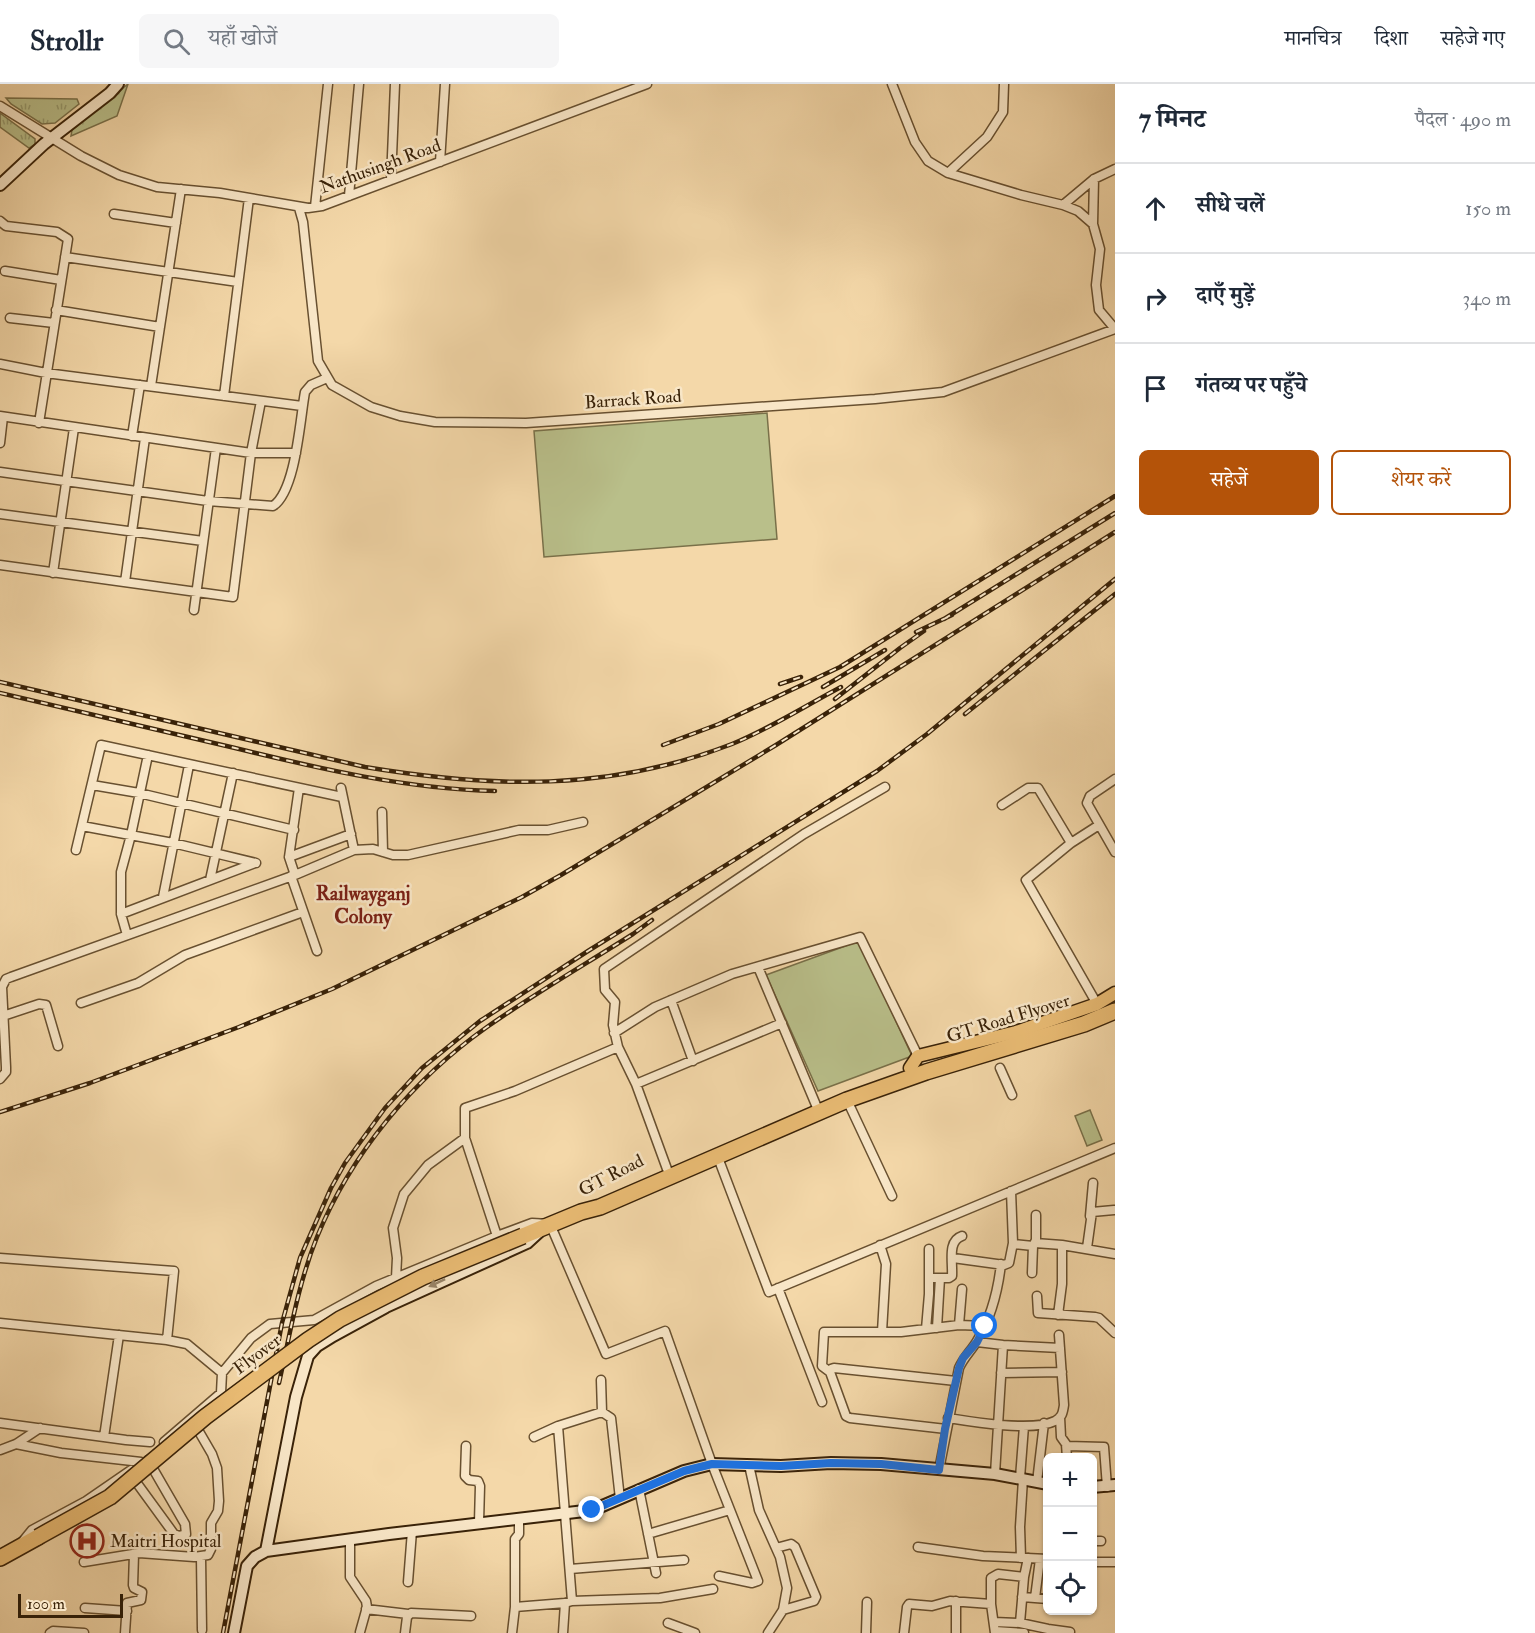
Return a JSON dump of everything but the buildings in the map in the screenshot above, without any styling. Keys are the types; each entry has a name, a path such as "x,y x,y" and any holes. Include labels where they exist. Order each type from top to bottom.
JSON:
{"highway":[{"name":"GT Road Flyover","path":"918,1068 1082,1017 1115,1001"},
{"name":"GT Road Flyover","path":"918,1068 1084,1024 1115,1013"},
{"name":"GT Road","path":"581,1212 600,1207 846,1096 918,1068"},
{"name":"GT Road","path":"581,1212 594,1201 667,1169 816,1105 846,1096"},
{"name":"Flyover","path":"0,1558 110,1497 205,1417 308,1340 340,1319 423,1277 581,1212"}],"main road":[{"name":"GT Road","path":"918,1068 1096,1004 1115,993"}],"street":[{"path":"0,185 118,84"},
{"path":"315,207 328,84"},
{"path":"348,196 358,84"},
{"path":"391,180 395,84"},
{"path":"440,162 445,84"},
{"name":"Nathusingh Road","path":"0,106 52,139 119,175 157,187 249,198 299,208 315,207 348,196 647,84"},
{"path":"892,84 915,142 928,161 948,173 1063,205 1078,211 1093,224"},
{"path":"948,173 987,137 1002,112 1004,84"},
{"path":"1063,205 1094,179 1115,169"},
{"path":"1094,179 1093,224 1100,249 1096,285 1099,310 1115,329"},
{"path":"152,386 182,189"},
{"path":"224,396 249,198"},
{"path":"0,472 208,501 245,502 273,507 279,502 290,477 296,453 305,392 311,385 327,378 318,361 303,222 299,208"},
{"path":"114,214 176,223"},
{"path":"0,221 6,226 57,232 68,239 39,423"},
{"path":"65,257 238,282"},
{"path":"4,271 61,280"},
{"path":"56,310 160,327"},
{"path":"10,318 54,323"},
{"name":"Barrack Road","path":"327,378 332,385 371,407 400,416 435,422 526,423 875,399 943,392 1115,329"},
{"path":"0,364 46,373 302,406"},
{"path":"132,436 140,385"},
{"path":"0,565 233,597 251,453 261,400"},
{"path":"0,443 2,417 251,453 296,453"},
{"path":"53,573 74,428"},
{"path":"125,582 145,438"},
{"path":"194,610 216,448"},
{"path":"0,514 203,541"},
{"path":"76,850 101,745 299,788 341,793 354,850"},
{"path":"127,935 121,914 121,872 148,755"},
{"path":"163,897 189,765"},
{"path":"210,880 232,773"},
{"path":"1115,779 1090,796 1088,800 1089,808 1115,852"},
{"path":"92,785 139,793 294,830"},
{"path":"667,1169 636,1084 618,1047 614,1033 615,1002 606,990 604,969 804,834 885,787"},
{"path":"299,788 289,857 303,912 317,951"},
{"path":"1002,805 1028,788 1038,788 1071,843"},
{"path":"382,812 383,852"},
{"path":"0,1079 6,1072 2,987 6,980 293,875 354,850 373,849 396,855 408,855 519,830 548,830 583,822"},
{"path":"1096,1004 1026,880 1071,843 1099,825"},
{"path":"82,826 173,843 256,863 121,914"},
{"path":"289,857 351,834"},
{"path":"81,1003 138,983 185,955 303,912"},
{"path":"614,1033 655,1007 732,974 860,937 918,1068"},
{"path":"758,967 816,1105"},
{"path":"671,1000 693,1061"},
{"path":"3,1016 39,1004 46,1005 58,1046"},
{"path":"636,1084 782,1023"},
{"path":"497,1236 465,1138 465,1108 515,1091 618,1047"},
{"path":"1000,1068 1011,1095"},
{"path":"846,1096 892,1196"},
{"path":"396,1278 397,1258 393,1228 404,1194 428,1165 465,1138"},
{"path":"717,1155 769,1292 1115,1148"},
{"path":"1087,1248 1093,1183"},
{"path":"952,1258 1009,1263 1013,1244 1011,1191"},
{"path":"1090,1216 1094,1211 1114,1210"},
{"path":"1032,1273 1036,1215"},
{"path":"17,1549 32,1530 86,1501 129,1472 220,1393 222,1373 251,1338 270,1324 314,1320 396,1278 497,1236 532,1223 546,1226"},
{"path":"266,1551 303,1366 308,1356 317,1346 373,1314 527,1243 546,1226"},
{"path":"546,1226 606,1354 665,1331 712,1464 758,1581 754,1583 719,1576"},
{"path":"929,1278 952,1276 952,1243 956,1238 962,1236"},
{"path":"1013,1244 1062,1245 1115,1254"},
{"path":"880,1245 886,1264 882,1332"},
{"path":"1058,1315 1062,1284 1062,1245"},
{"path":"926,1329 929,1249"},
{"path":"0,1258 174,1271 167,1340"},
{"path":"939,1470 956,1381 963,1358 977,1342 985,1326 997,1292 1001,1264"},
{"path":"937,1328 940,1278"},
{"path":"778,1288 822,1402"},
{"path":"959,1325 962,1289"},
{"path":"1037,1296 1038,1313 1099,1318 1115,1332"},
{"path":"330,1311 340,1332"},
{"path":"0,1323 187,1344 222,1373"},
{"path":"945,1429 850,1419 846,1416 830,1372 822,1366 824,1332 882,1332 959,1325 985,1326"},
{"path":"104,1437 119,1335"},
{"path":"1059,1335 1064,1405 1060,1417 1061,1437 1067,1446 1067,1453"},
{"path":"977,1342 1060,1348"},
{"path":"995,1474 1003,1345"},
{"path":"830,1372 834,1368 956,1381"},
{"path":"1001,1373 1062,1372"},
{"path":"601,1380 602,1412"},
{"path":"534,1437 558,1426 602,1412"},
{"path":"602,1412 611,1418 620,1498"},
{"path":"948,1418 1024,1426 1053,1422 1060,1417"},
{"path":"84,1562 134,1554 157,1553 206,1557 210,1553 211,1523 218,1511 219,1501 216,1464 191,1418"},
{"path":"0,1423 150,1442"},
{"path":"234,1633 247,1566 255,1557 266,1551 479,1522 519,1520 592,1510 684,1471 712,1464 781,1466 831,1463 881,1464 995,1474 1042,1483 1044,1423"},
{"path":"558,1426 570,1569 563,1633"},
{"path":"1020,1623 1024,1577 1020,1527 1024,1426"},
{"path":"0,1450 16,1444 41,1427"},
{"path":"16,1444 62,1453 144,1460"},
{"path":"466,1446 465,1476 467,1479 478,1481 480,1486 479,1522"},
{"path":"1067,1446 1104,1448 1111,1486"},
{"path":"129,1472 174,1533 179,1536 186,1534 185,1524 144,1460"},
{"path":"749,1465 759,1510 780,1557 787,1588 783,1610 768,1633"},
{"path":"639,1489 656,1573"},
{"path":"648,1533 730,1510"},
{"path":"512,1633 515,1607 515,1539 519,1534 519,1520"},
{"path":"408,1582 412,1531"},
{"path":"350,1539 350,1576 366,1601 360,1632"},
{"path":"776,1548 787,1544 795,1547 816,1597 812,1602 783,1610"},
{"path":"918,1547 961,1554 1043,1559"},
{"path":"125,1633 128,1602 141,1600 142,1592 133,1585 134,1554"},
{"path":"201,1557 202,1630"},
{"path":"570,1569 684,1560"},
{"path":"1035,1598 1044,1561"},
{"path":"1097,1562 1115,1562"},
{"path":"1024,1577 998,1574 992,1576 990,1583 995,1632 1024,1633"},
{"path":"515,1607 660,1598 713,1589"},
{"path":"1022,1598 1043,1599"},
{"path":"904,1633 908,1605 932,1606 956,1601 991,1604"},
{"path":"956,1601 956,1633"},
{"path":"866,1633 867,1602"},
{"path":"85,1608 127,1611"},
{"path":"366,1609 408,1614 471,1616"},
{"path":"405,1633 408,1614"},
{"path":"994,1622 1020,1623 1070,1632"},
{"path":"668,1623 696,1633"},
{"path":"50,1633 53,1631 84,1633"}],"green space":[{"path":"128,84 117,116 71,136 72,130"},
{"path":"6,98 77,99 79,104 55,123 42,124 11,104"},
{"path":"0,113 35,139 35,144 29,148 0,127"},
{"path":"767,413 777,539 544,557 534,431"},
{"path":"859,941 912,1056 818,1091 766,975"},
{"path":"1090,1110 1102,1140 1087,1146 1075,1116"}],"railway":[{"path":"663,745 719,724 840,667 1115,496"},
{"path":"944,619 1115,513"},
{"path":"0,1112 90,1083 332,989 522,897 776,745 1115,532"},
{"path":"223,1633 282,1323 300,1258 331,1188 345,1163 385,1108 422,1068 480,1021 877,771 927,734 1115,579"},
{"path":"965,714 1115,594"},
{"path":"916,632 952,615"},
{"path":"835,699 924,631"},
{"path":"823,687 885,650"},
{"path":"780,684 801,677"},
{"path":"0,682 365,767 412,774 505,782 595,778 641,771 686,760 746,738 841,687"},
{"path":"0,693 332,770 397,782 495,791"},
{"path":"279,1383 300,1291 317,1237 348,1176 387,1120 434,1070 487,1027 652,920"}],"place":[{"name":"Maitri Hospital","path":"87,1541"}],"district":[{"name":"Railwayganj Colony","path":"363,904"}],"route":[{"path":"592,1510 684,1471 712,1464 781,1466 831,1463 881,1464 939,1470 945,1429 959,1368 963,1358 977,1342 985,1326"}]}
